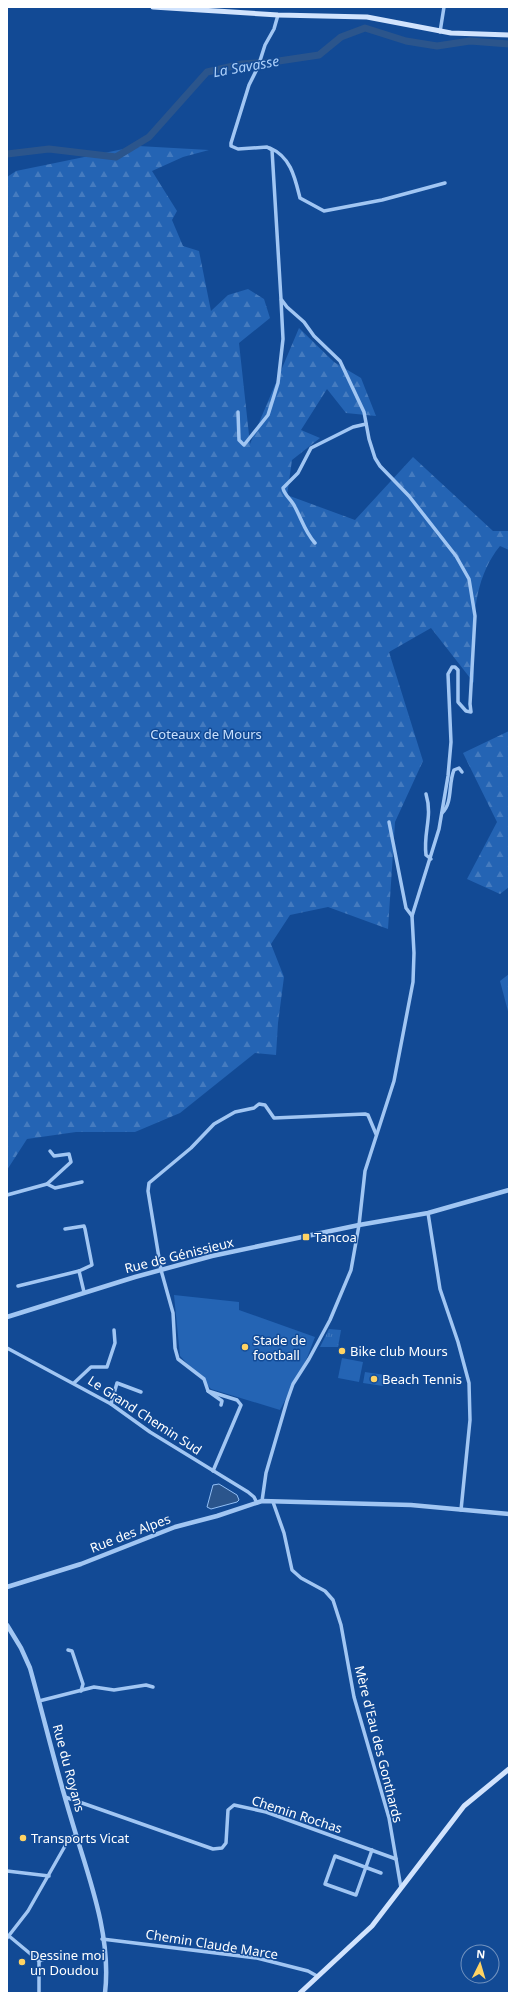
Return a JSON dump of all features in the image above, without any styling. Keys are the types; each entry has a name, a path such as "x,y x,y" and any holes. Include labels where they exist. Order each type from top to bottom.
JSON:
{"main road":[{"path":"152,7 235,10 278,15 367,17 393,21 440,32 509,35"},
{"path":"300,1993 360,1938 401,1888 464,1806 509,1769"}],"street":[{"path":"440,32 444,7"},
{"path":"278,15 274,29 265,45 258,67 249,84 231,146 238,149 270,148 280,152 293,170 300,198 324,211 382,200 445,183"},
{"path":"238,412 239,440 244,445 268,415 278,383 284,339 270,148"},
{"path":"280,299 304,322 314,336 340,361 362,406 372,450 380,466 404,489 456,556 472,585 475,616 470,704 472,711 466,711 458,702 457,668 452,667 448,674 451,742 442,813 430,859 412,916 414,954 412,990 394,1081 365,1171 354,1259 330,1320 309,1359 293,1384 258,1503 274,1502 411,1506 509,1514"},
{"path":"315,543 307,534 294,505 283,488 298,473 311,448 353,427 366,424"},
{"path":"442,813 448,806 451,776 454,770 459,768 462,772"},
{"path":"426,794 430,807 425,844 426,855 430,859"},
{"path":"389,822 406,908 412,916"},
{"path":"221,1405 222,1401 208,1391 204,1379 178,1359 175,1348 173,1313 161,1270 148,1191 149,1183 191,1148 214,1124 235,1112 254,1108 262,1104 265,1105 274,1118 368,1115 376,1134"},
{"path":"7,1196 47,1184 71,1162 69,1154 54,1156 50,1151"},
{"path":"47,1184 55,1188 82,1182"},
{"name":"Rue de Génissieux","path":"7,1317 84,1292 212,1256 359,1225 428,1213 509,1190"},
{"path":"428,1213 440,1289 458,1342 469,1383 470,1420 461,1510"},
{"path":"18,1286 79,1271 92,1265 84,1226 65,1229"},
{"path":"79,1271 84,1292"},
{"path":"74,1383 91,1367 107,1367 115,1343 114,1330"},
{"name":"Le Grand Chemin Sud","path":"7,1348 111,1404 150,1432 248,1492 258,1503"},
{"path":"111,1404 116,1383 141,1392"},
{"path":"208,1391 237,1400 241,1405 213,1471"},
{"name":"Mère d'Eau des Gonthards","path":"274,1502 275,1510 284,1533 292,1570 301,1578 325,1591 333,1600 341,1625 354,1697 389,1818 401,1888"},
{"name":"Rue des Alpes","path":"7,1587 81,1564 175,1527 258,1503"},
{"name":"Rue du Royans","path":"7,1625 21,1648 30,1668 65,1797 90,1878 102,1939 106,1979 105,1993"},
{"path":"68,1650 72,1651 83,1684 81,1690"},
{"path":"39,1702 94,1687 114,1690 146,1685 153,1687"},
{"name":"Chemin Rochas","path":"65,1797 214,1849 222,1848 226,1843 228,1810 234,1805 266,1812 396,1859"},
{"path":"39,1960 8,1937 28,1911 69,1839 76,1835"},
{"path":"372,1850 366,1867 356,1895 325,1884 335,1856 366,1867 381,1873"},
{"path":"7,1871 49,1876"},
{"name":"Chemin Claude Marce","path":"102,1939 257,1958 308,1971 317,1976"},
{"path":"39,1960 47,1958 72,1958"},
{"path":"39,1960 40,1993"}],"green space":[{"name":"Coteaux de Mours","path":"138,146 209,150 183,157 152,171 177,211 172,220 183,246 199,251 211,311 228,295 248,289 264,299 270,318 239,343 250,444 299,328 334,362 361,378 376,416 346,413 327,389 301,430 320,438 292,460 287,495 355,520 413,457 493,531 509,531 509,550 500,546 490,561 478,594 475,611 473,647 474,683 431,628 389,652 423,761 395,822 388,929 328,907 290,915 271,944 284,977 278,1023 276,1055 255,1053 180,1113 135,1132 76,1132 27,1139 7,1170 7,177 16,171"},
{"path":"509,731 509,887 500,894 467,879 497,822 463,753"},
{"path":"509,974 509,1015 500,981"},
{"name":"Stade de football","path":"174,1295 239,1302 239,1310 315,1337 307,1358 280,1410 211,1389 180,1356"},
{"path":"329,1329 341,1330 338,1347 320,1347"},
{"path":"342,1358 363,1362 359,1382 338,1378"},
{"name":"Beach Tennis","path":"365,1372 385,1375 383,1386 363,1383"}],"shaded area":[{"path":"219,1484 237,1495 239,1500 237,1502 211,1509 207,1507 213,1485"}],"waterway":[{"name":"La Savasse","path":"7,154 49,149 116,157 149,137 207,72 242,64 272,62 319,55 341,37 365,28 406,41 437,46 470,41 509,44"}],"place":[{"name":"Tancoa","path":"306,1237"},
{"name":"Stade de football","path":"245,1347"},
{"name":"Bike club Mours","path":"342,1351"},
{"name":"Beach Tennis","path":"374,1379"},
{"name":"Transports Vicat","path":"23,1838"},
{"name":"Dessine moi un Doudou","path":"22,1962"}]}
